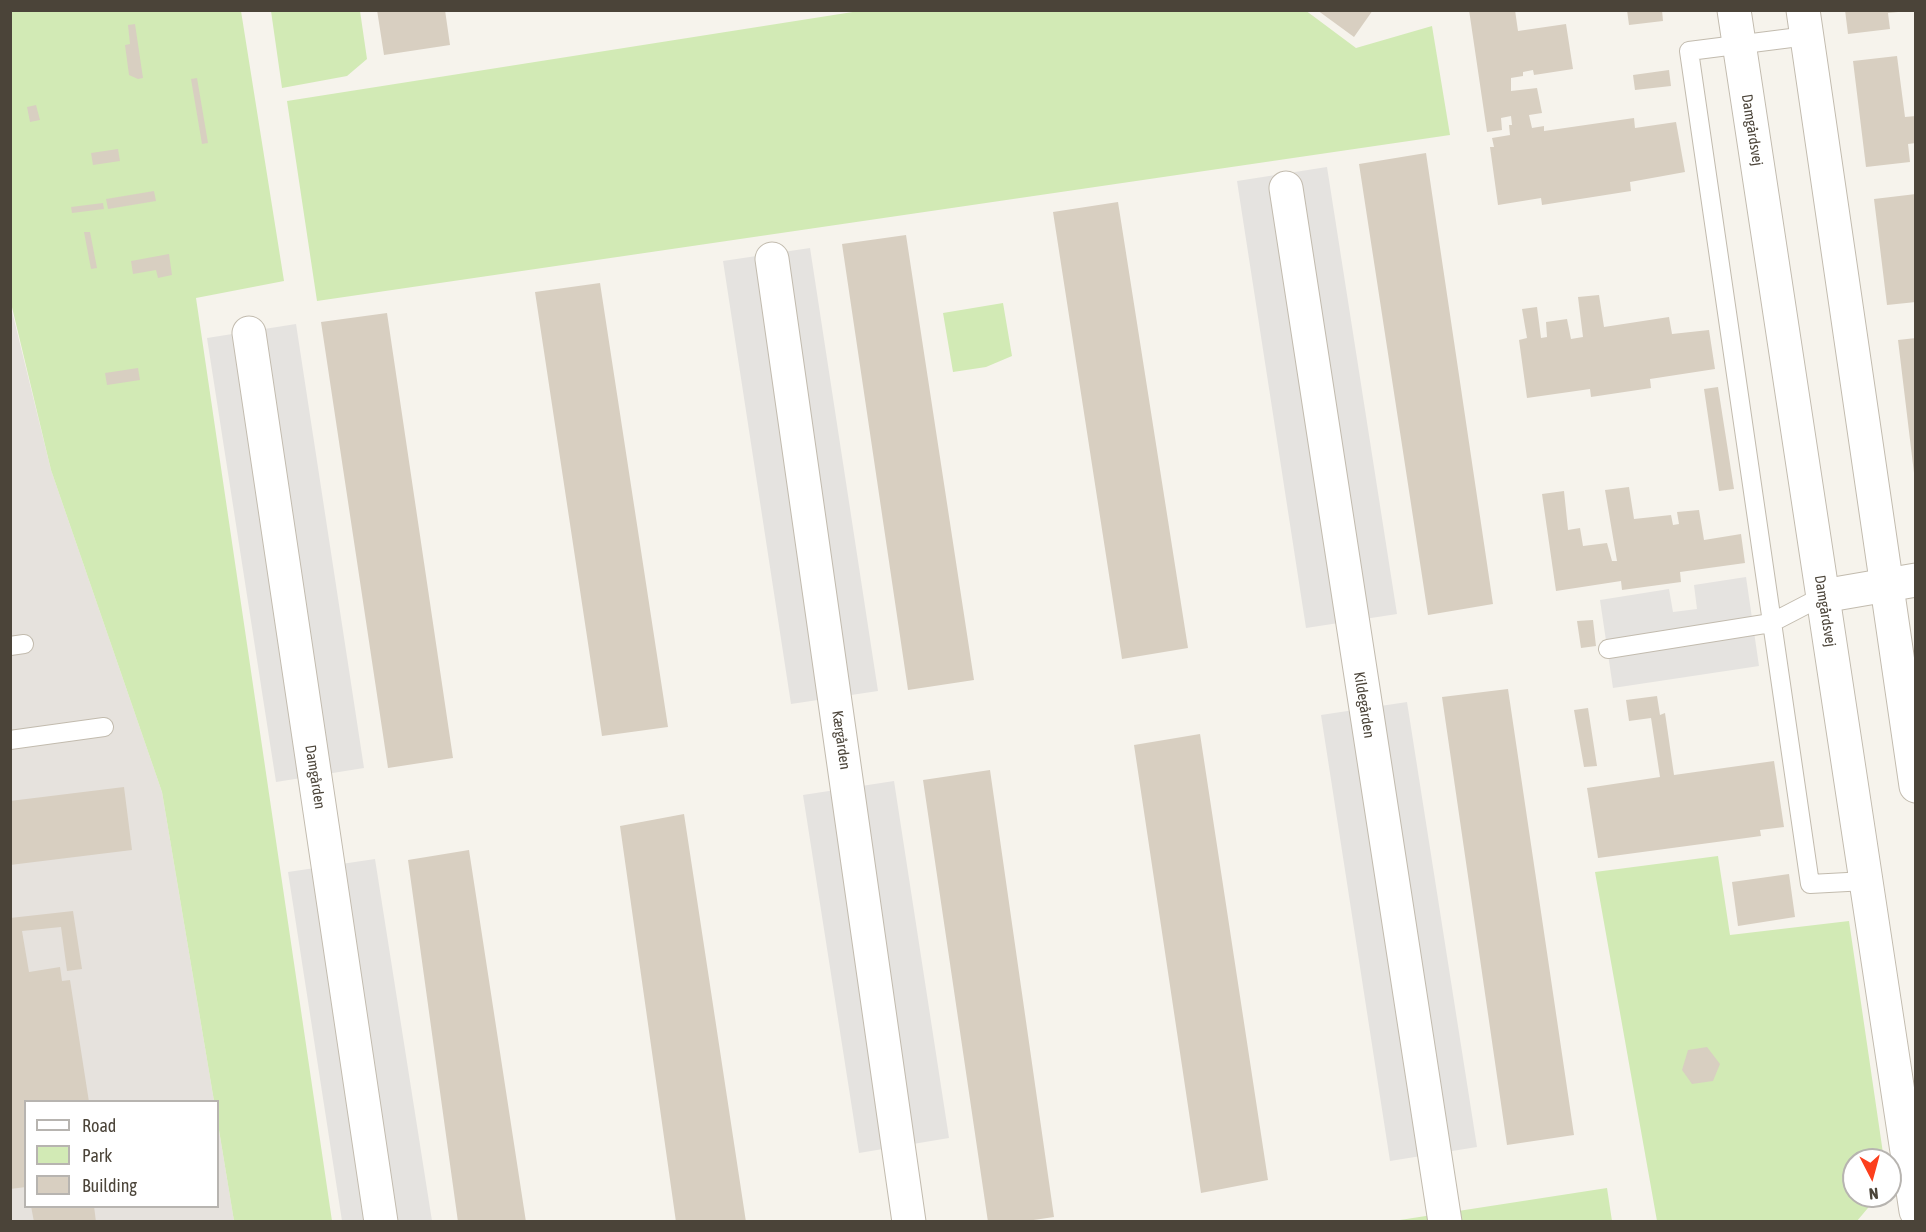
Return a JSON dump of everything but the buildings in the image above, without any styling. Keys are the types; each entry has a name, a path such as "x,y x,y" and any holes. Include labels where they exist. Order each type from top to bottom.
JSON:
{"street":[{"name":"Damgårdsvej","path":"1734,10 1916,1211"},
{"path":"1805,23 1901,582 1916,786"},
{"name":"Kildegården","path":"1286,188 1445,1221"},
{"name":"Kærgården","path":"772,258 908,1219"},
{"name":"Damgården","path":"249,333 381,1221"},
{"path":"1823,596 1901,582"}],"lane":[{"path":"1805,23 1738,43 1689,51 1810,884 1866,881"},
{"path":"1608,649 1771,623 1823,596"},
{"path":"10,740 105,727"}],"shaded area":[{"path":"1327,167 1397,614 1306,628 1237,181"},
{"path":"810,248 878,691 791,704 723,261"},
{"path":"10,303 51,470 162,792 214,1100 24,1100 24,1208 219,1208 219,1130 234,1221 11,1221"},
{"path":"296,324 364,768 276,782 207,338"},
{"path":"1746,577 1759,666 1613,688 1600,600 1669,589 1673,612 1697,609 1694,585"},
{"path":"1407,702 1477,1147 1390,1161 1321,715"},
{"path":"894,781 949,1138 859,1153 803,795"},
{"path":"375,859 432,1221 342,1221 288,872"}],"green space":[{"path":"1305,10 1356,48 1432,26 1450,135 317,301 287,101 859,11"},
{"path":"10,11 241,11 284,281 196,298 332,1221 234,1221 219,1130 219,1100 214,1100 162,792 51,470 11,303"},
{"path":"271,11 360,11 367,59 347,76 282,88"},
{"path":"1003,303 1012,356 986,367 953,372 943,313"},
{"path":"1718,856 1730,935 1849,921 1882,1148 1842,1148 1842,1208 1868,1208 1857,1221 1657,1221 1595,872"},
{"path":"1607,1188 1612,1221 1387,1222"}]}
